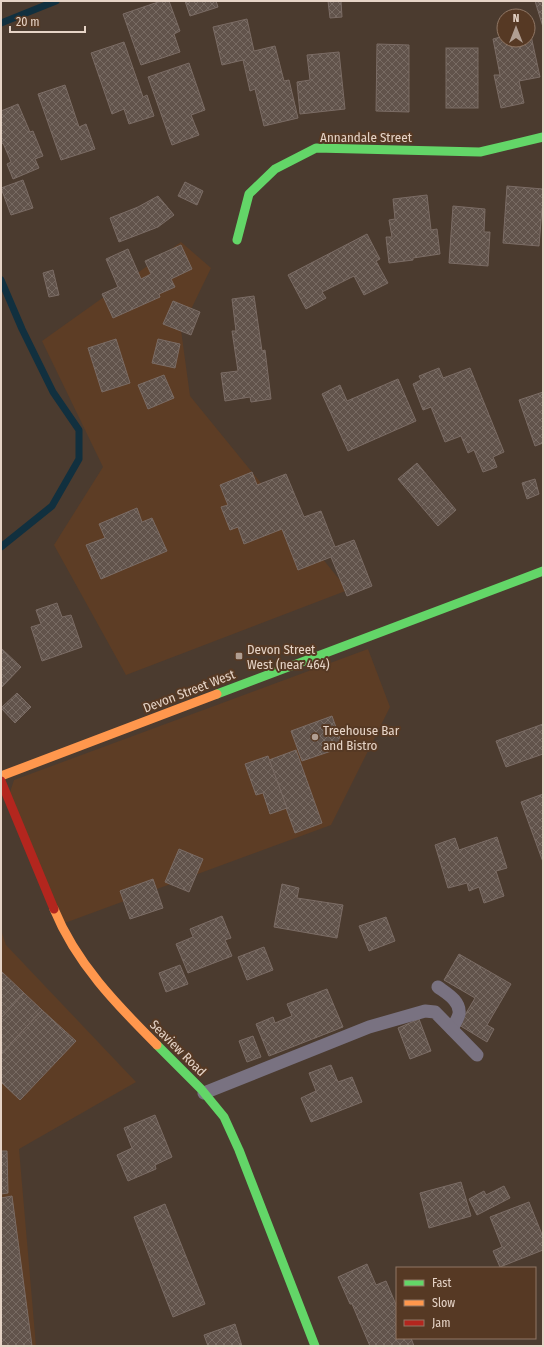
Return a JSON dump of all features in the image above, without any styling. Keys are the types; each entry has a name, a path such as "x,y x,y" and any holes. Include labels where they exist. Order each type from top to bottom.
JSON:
{"street":[{"name":"Annandale Street","path":"237,240 249,194 275,169 316,148 480,152 543,137"},
{"name":"Devon Street West","path":"1,776 543,571"},
{"name":"Seaview Road","path":"1,781 56,914 78,954 96,980 121,1009 204,1093 224,1117 239,1150 315,1346"}],"lane":[{"path":"438,987 454,1000 458,1007 459,1014 452,1029"},
{"path":"204,1093 369,1027 413,1013 425,1011 435,1012 477,1055"}],"shaded area":[{"path":"181,242 211,268 181,330 190,396 348,590 126,675 54,545 103,467 42,341"},
{"path":"368,649 390,707 331,825 62,924 9,795 14,780"},
{"path":"1,930 6,945 136,1082 19,1149 36,1346 1,1346"}],"building":[{"path":"161,1 169,1 180,31 174,34 180,52 141,65 123,14"},
{"path":"185,1 216,1 218,7 190,16"},
{"path":"328,1 341,1 342,17 330,18"},
{"path":"535,1 543,1 543,27"},
{"path":"247,19 254,51 275,46 284,81 289,80 298,118 264,126 255,89 250,91 243,60 222,65 213,27"},
{"path":"496,38 496,48 534,48 540,77 519,81 524,103 501,108 494,75 500,75 493,39"},
{"path":"124,42 143,97 147,95 154,116 129,124 124,109 112,114 91,53"},
{"path":"377,44 409,45 409,112 376,111"},
{"path":"446,48 478,48 478,108 446,108"},
{"path":"339,52 345,109 300,114 297,82 310,80 307,55"},
{"path":"189,63 205,110 191,115 199,135 172,145 148,77"},
{"path":"65,85 79,127 86,124 95,149 61,160 38,94"},
{"path":"18,104 30,132 33,131 43,156 35,159 39,168 13,179 7,164 11,162 3,143 1,144 1,111"},
{"path":"23,180 33,208 11,215 1,188"},
{"path":"185,182 203,191 197,205 178,196"},
{"path":"507,186 543,189 543,208 539,246 503,243"},
{"path":"427,195 431,230 437,229 440,254 413,258 413,260 389,263 386,237 392,237 389,220 395,219 393,199"},
{"path":"158,196 174,215 158,227 119,242 110,218 138,207"},
{"path":"453,206 485,209 484,232 490,232 488,266 449,263"},
{"path":"367,234 380,259 376,261 388,283 364,295 354,276 322,292 326,298 306,309 288,275"},
{"path":"181,245 192,269 171,279 175,287 159,294 160,297 113,318 102,294 118,287 106,259 128,249 141,279 151,274 145,261"},
{"path":"53,270 59,295 49,297 43,273"},
{"path":"254,296 262,351 265,350 271,399 251,402 250,397 225,401 221,373 238,371 232,331 236,331 232,299"},
{"path":"173,301 200,312 191,335 163,324"},
{"path":"116,339 130,383 102,392 88,348"},
{"path":"158,339 180,344 175,368 152,363"},
{"path":"439,368 443,378 470,368 504,452 493,457 497,467 483,472 474,450 468,453 461,436 445,442 431,407 423,410 413,384 421,380 419,376"},
{"path":"164,375 174,398 148,409 138,385"},
{"path":"398,379 416,421 348,451 322,394 340,385 347,401"},
{"path":"543,392 543,443 535,446 519,400"},
{"path":"417,463 456,510 438,526 398,479"},
{"path":"252,472 257,485 286,474 304,517 321,511 335,547 354,540 372,586 347,596 331,557 298,570 282,529 244,544 238,527 230,530 221,507 228,505 220,485"},
{"path":"535,479 539,494 527,499 522,483"},
{"path":"137,508 142,522 152,518 167,551 101,579 86,545 105,538 99,524"},
{"path":"57,603 62,617 71,615 82,647 42,661 31,627 41,624 36,610"},
{"path":"2,649 21,667 1,688 1,650"},
{"path":"17,693 31,707 15,723 1,708"},
{"path":"332,716 343,747 302,761 291,731"},
{"path":"543,724 543,754 506,767 496,741"},
{"path":"296,750 322,823 295,833 269,760"},
{"path":"268,756 287,808 270,814 263,793 256,795 245,764"},
{"path":"543,794 543,862 521,802"},
{"path":"497,837 507,868 496,871 504,896 484,903 479,887 469,891 467,883 448,888 435,845 455,838 459,850"},
{"path":"179,849 203,859 189,892 165,882"},
{"path":"153,879 163,908 130,919 120,891"},
{"path":"282,884 299,888 297,898 343,905 337,938 274,927"},
{"path":"222,916 231,938 225,940 232,956 188,973 176,944 193,937 190,929"},
{"path":"386,917 395,941 369,951 359,926"},
{"path":"264,947 273,970 247,980 238,957"},
{"path":"459,954 511,984 487,1025 494,1029 487,1042 459,1025 475,998 444,980"},
{"path":"180,965 188,984 166,992 159,973"},
{"path":"1,971 24,993 1,1018"},
{"path":"327,989 343,1027 269,1056 256,1024 273,1017 275,1023 292,1016 287,1004"},
{"path":"24,993 42,1010 2,1053 1,1018"},
{"path":"42,1010 76,1041 20,1100 1,1082 1,1054"},
{"path":"419,1019 431,1051 410,1059 398,1028"},
{"path":"253,1036 261,1057 247,1062 239,1041"},
{"path":"331,1065 338,1082 352,1077 362,1102 311,1122 301,1098 316,1091 309,1073"},
{"path":"155,1115 172,1157 155,1165 156,1169 128,1181 117,1155 132,1148 124,1128"},
{"path":"1,1151 7,1151 8,1193 1,1194"},
{"path":"461,1182 471,1216 429,1228 420,1193"},
{"path":"504,1186 510,1198 477,1215 469,1199 484,1191 486,1195"},
{"path":"12,1196 32,1346 1,1346 1,1198"},
{"path":"529,1202 543,1237 543,1250 500,1267 493,1251 502,1247 490,1217"},
{"path":"165,1204 205,1304 173,1317 134,1217"},
{"path":"367,1264 376,1285 386,1281 396,1305 396,1339 411,1339 414,1346 370,1346 352,1304 350,1304 338,1277"},
{"path":"235,1324 242,1346 208,1346 204,1335"}],"waterway":[{"path":"1,23 56,1"},
{"path":"1,280 22,329 53,392 79,430 79,459 52,506 1,547"}],"traffic: fast":[{"path":"237,240 249,194 275,169 316,148 480,152 543,137"},
{"path":"217,694 543,571"},
{"path":"157,1045 201,1089 224,1117 239,1150 315,1346"}],"traffic: slow":[{"path":"1,776 217,694"},
{"path":"54,909 63,929 85,965 112,998 157,1045"}],"traffic: jam":[{"path":"1,781 54,909"}],"place":[{"name":"Devon Street West (near 464)","path":"239,656"},
{"name":"Treehouse Bar and Bistro","path":"315,737"}]}
